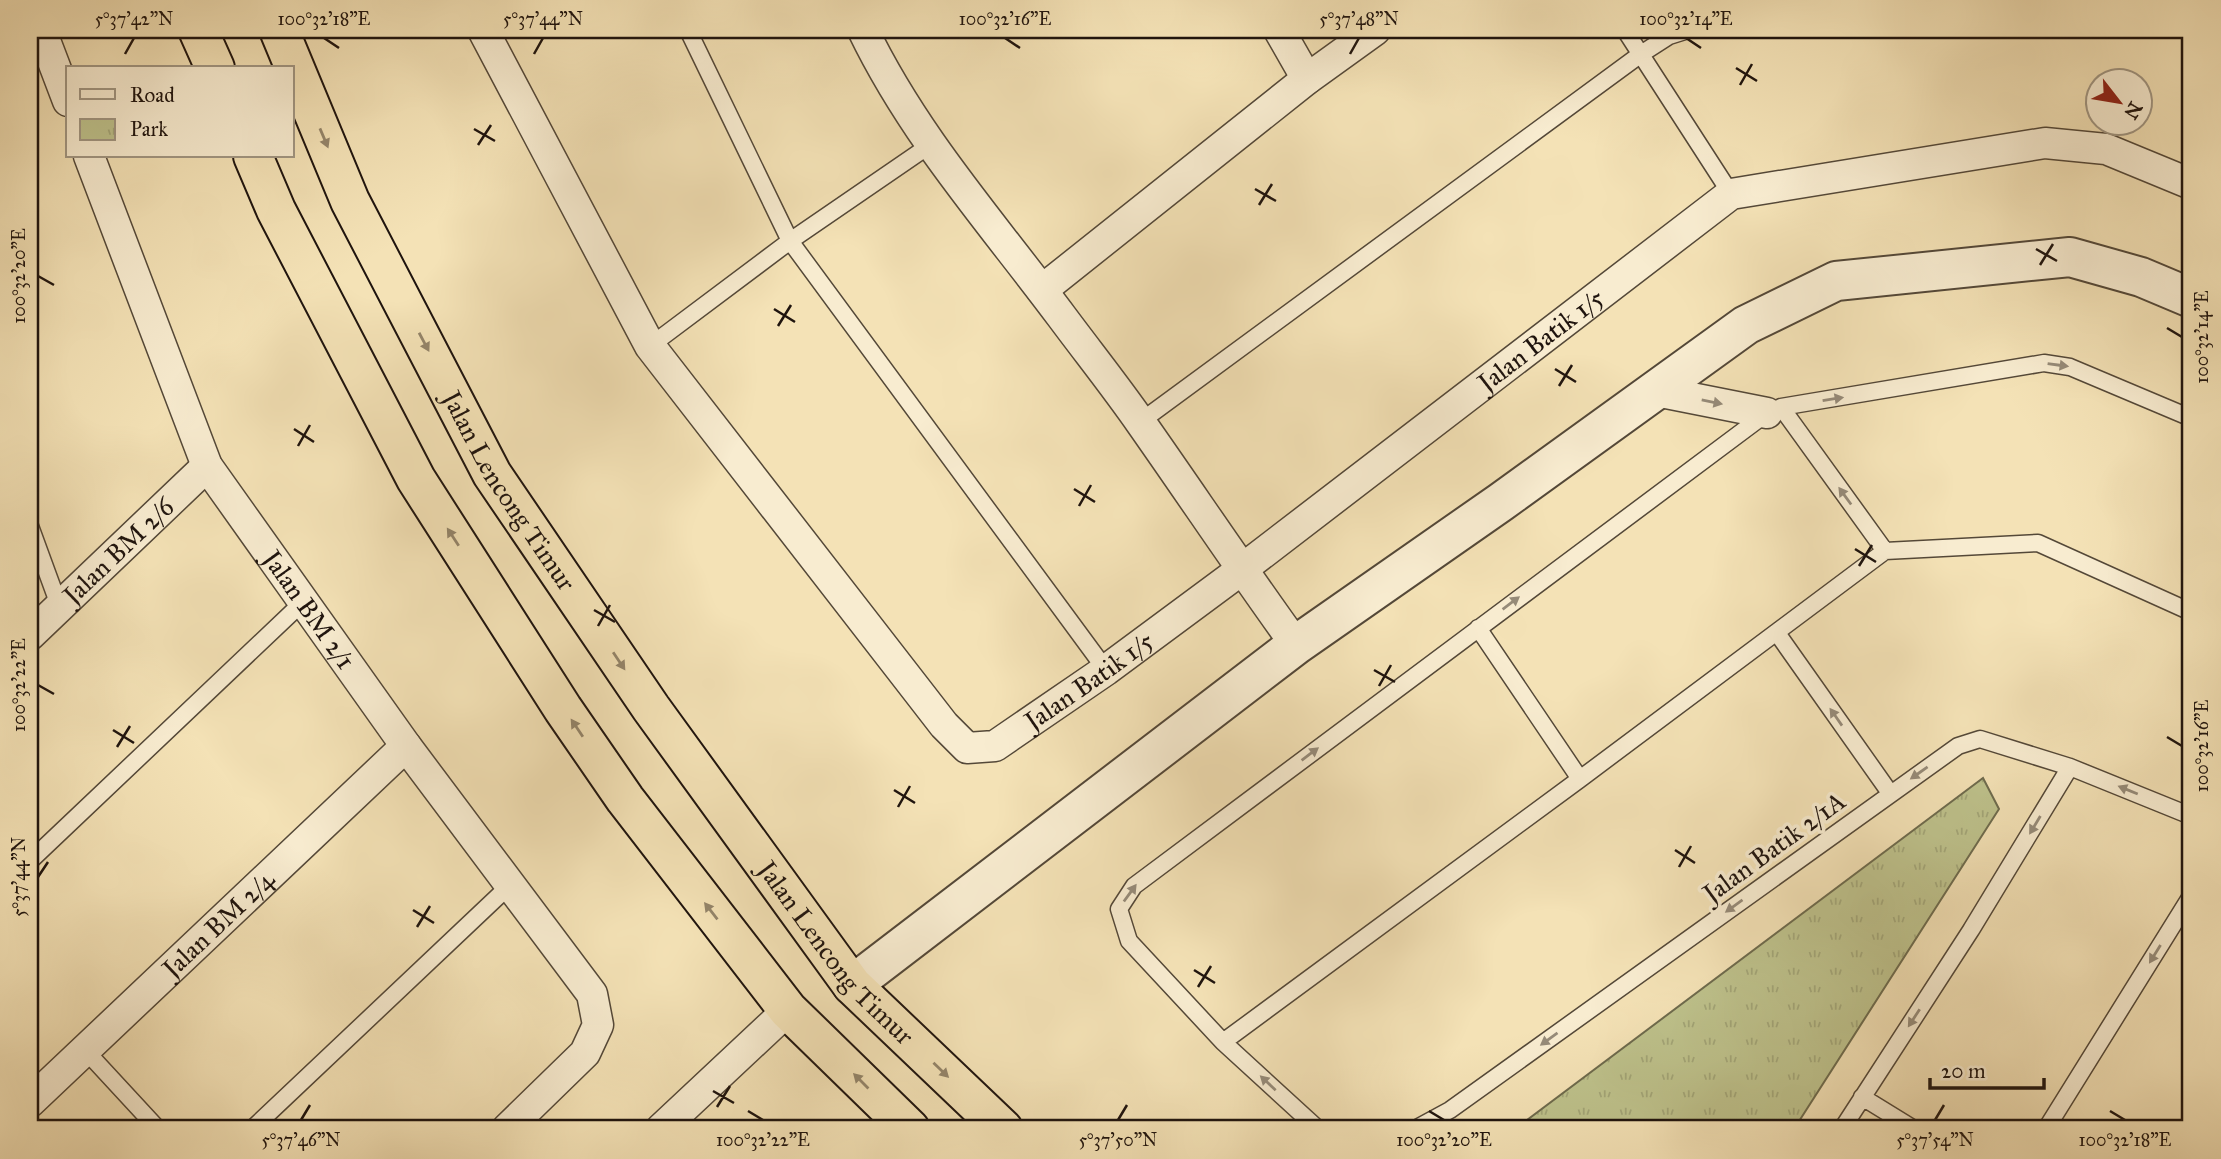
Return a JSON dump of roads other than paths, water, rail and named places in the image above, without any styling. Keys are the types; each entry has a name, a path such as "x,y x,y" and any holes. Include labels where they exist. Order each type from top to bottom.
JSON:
{"highway":[{"path":"198,30 214,66"},
{"name":"Jalan Lencong Timur","path":"279,30 294,66"},
{"name":"Jalan Lencong Timur","path":"294,66 350,201 492,474 651,708 852,985 1003,1129"},
{"path":"254,158 276,210 416,480 564,709 625,799 788,1010 910,1129"}],"street":[{"path":"41,30 66,96"},
{"path":"484,30 650,346"},
{"path":"863,30 875,55 930,145 1140,422 1296,645"},
{"path":"1279,30 1307,79"},
{"path":"1042,290 1307,79 1375,30"},
{"name":"Jalan Batik 1/5","path":"650,346 944,725 967,748 995,746 1106,670 1241,570 1731,194 2045,144 2106,149 2191,184"},
{"name":"Jalan BM 2/1","path":"90,158 207,466 405,746 592,994 598,1025 585,1053 507,1129"},
{"path":"852,985 1296,645 1746,325 1836,281 2070,257 2141,277 2191,299"},
{"path":"1656,391 1774,410"},
{"name":"Jalan BM 2/6","path":"30,635 207,466"},
{"name":"Jalan BM 2/4","path":"32,1094 85,1050 405,746"},
{"path":"661,1129 788,1010"}],"lane":[{"path":"688,30 790,241 1106,670"},
{"path":"1625,30 1731,194"},
{"path":"1140,422 1641,54 1688,30"},
{"path":"650,346 790,241 930,145"},
{"path":"1318,1129 1223,1042 1129,941 1119,909 1134,886 1774,410 2044,363 2070,367 2191,418"},
{"path":"1774,410 1885,551"},
{"path":"30,526 60,608"},
{"path":"1223,1042 1885,551 2038,543 2191,612"},
{"path":"30,861 303,601"},
{"path":"1478,628 1580,779"},
{"path":"1777,633 1890,793"},
{"name":"Jalan Batik 2/1A","path":"1415,1129 1461,1102 1958,746 1980,739 2070,767 2191,816"},
{"path":"1842,1129 1971,930 2070,767"},
{"path":"252,1129 509,886"},
{"path":"2046,1129 2191,896"},
{"path":"85,1050 158,1129"},
{"path":"1863,1097 1914,1129"}]}
